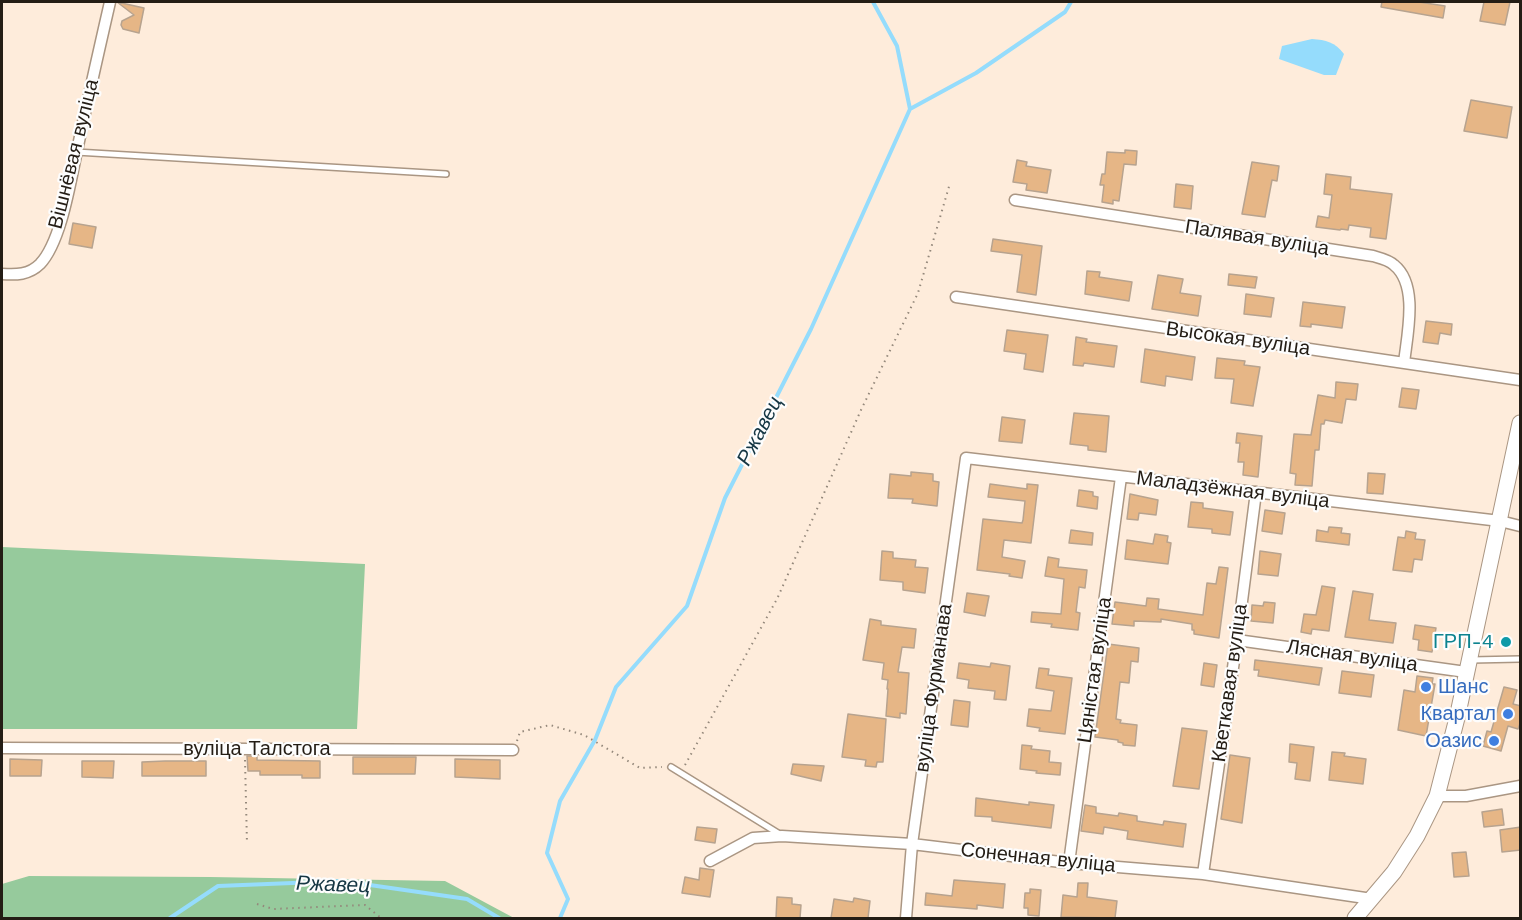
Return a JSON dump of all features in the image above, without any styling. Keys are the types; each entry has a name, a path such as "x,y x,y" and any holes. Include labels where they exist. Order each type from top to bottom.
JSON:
{"main road":[{"path":"1355,918 1394,872 1417,836 1437,796 1447,762 1521,423"}],"street":[{"name":"Вішнёвая вуліца","path":"2,274 14,275 29,272 46,256 62,213 110,2"},
{"name":"Палявая вуліца","path":"1015,200 1373,255 1393,264 1405,277 1410,304 1404,363"},
{"name":"Высокая вуліца","path":"956,297 1521,380"},
{"name":"Маладзёжная вуліца","path":"966,458 1500,521 1521,526"},
{"name":"вуліца Фурманава","path":"906,918 912,844 966,458"},
{"name":"Цяністая вуліца","path":"1069,863 1121,477"},
{"name":"Кветкавая вуліца","path":"1203,874 1256,492"},
{"name":"Лясная вуліца","path":"1237,640 1468,666"},
{"name":"вуліца Талстога","path":"2,748 513,750"},
{"path":"1437,796 1466,796 1521,786"},
{"name":"Сонечная вуліца","path":"710,861 753,838 782,836 912,844 1069,863 1203,874 1372,899"}],"lane":[{"path":"76,152 446,174"},
{"path":"1468,666 1521,659"},
{"path":"671,767 782,836"}],"path":[{"path":"680,773 777,599 861,410 918,293 950,183"},
{"path":"513,750 520,732 550,725 588,737 640,768 671,767"},
{"path":"244,748 247,844"},
{"path":"257,904 273,909 365,905 381,918"}],"green space":[{"path":"2,547 365,564 357,729 2,729"},
{"path":"29,876 445,881 514,918 2,918 2,884"}],"water":[{"path":"1312,39 1330,42 1344,54 1336,75 1324,75 1279,59 1282,46"}],"building":[{"path":"117,2 144,8 139,33 123,29 122,21 134,15"},
{"path":"1382,2 1419,2 1445,6 1443,18 1381,7"},
{"path":"1484,2 1510,2 1505,25 1480,21"},
{"path":"1471,100 1512,107 1507,138 1464,131"},
{"path":"1125,150 1137,151 1136,165 1124,164 1119,201 1113,200 1113,204 1102,202 1104,185 1100,185 1102,174 1105,174 1107,152 1125,153"},
{"path":"1017,160 1027,162 1026,166 1051,170 1047,193 1026,190 1027,184 1013,182"},
{"path":"1252,162 1279,166 1277,181 1272,180 1265,217 1242,214"},
{"path":"1326,174 1351,177 1350,189 1392,194 1386,239 1370,237 1371,228 1349,225 1348,230 1316,227 1318,216 1329,218 1332,195 1324,194"},
{"path":"1176,184 1193,186 1191,209 1174,207"},
{"path":"73,223 96,227 92,248 69,244"},
{"path":"993,239 1042,246 1036,295 1017,292 1022,255 991,251"},
{"path":"1087,271 1100,272 1099,277 1132,282 1129,301 1085,294"},
{"path":"1229,274 1257,277 1255,288 1228,285"},
{"path":"1158,275 1183,279 1180,293 1201,296 1198,316 1152,309"},
{"path":"1246,294 1274,298 1271,317 1244,314"},
{"path":"1303,302 1345,307 1342,328 1311,324 1311,327 1300,326"},
{"path":"1426,321 1452,324 1451,335 1440,333 1438,344 1423,342"},
{"path":"1007,330 1048,335 1043,372 1024,369 1026,354 1004,351"},
{"path":"1076,337 1087,339 1086,342 1117,346 1114,367 1084,363 1083,366 1073,365"},
{"path":"1145,349 1195,357 1192,380 1166,376 1165,386 1141,382"},
{"path":"1217,358 1245,361 1244,365 1260,367 1253,406 1231,403 1234,379 1215,378"},
{"path":"1336,382 1358,384 1356,400 1346,399 1342,423 1325,420 1324,424 1321,424 1319,450 1315,450 1312,486 1295,485 1296,474 1290,473 1294,434 1311,435 1318,395 1335,398"},
{"path":"1402,388 1419,390 1416,409 1399,407"},
{"path":"1074,413 1109,416 1106,452 1088,450 1088,446 1070,444"},
{"path":"1002,417 1025,420 1022,443 999,441"},
{"path":"1237,433 1262,436 1258,477 1243,475 1244,462 1238,462 1240,443 1236,443"},
{"path":"911,472 933,474 933,481 939,482 937,506 912,503 913,499 888,498 890,474 911,476"},
{"path":"1368,473 1385,474 1383,494 1367,493"},
{"path":"990,484 1027,489 1027,484 1038,485 1031,543 1004,540 1002,557 1025,561 1022,578 1009,576 1010,574 977,570 983,519 1022,523 1023,520 1025,501 988,497"},
{"path":"1079,490 1093,492 1093,496 1098,497 1097,509 1077,506"},
{"path":"1130,494 1158,500 1156,515 1139,513 1138,520 1127,519"},
{"path":"1191,502 1203,503 1203,508 1233,512 1230,535 1212,533 1212,529 1188,527"},
{"path":"1265,510 1285,513 1282,534 1262,531"},
{"path":"1329,527 1342,528 1341,533 1350,534 1349,545 1316,541 1317,530 1328,532"},
{"path":"1071,530 1093,533 1092,545 1069,543"},
{"path":"1406,531 1416,533 1415,539 1425,540 1422,560 1414,559 1412,572 1393,570 1398,537 1405,538"},
{"path":"1155,534 1168,536 1167,542 1171,543 1168,564 1125,559 1127,540 1153,544"},
{"path":"882,551 893,552 893,558 916,560 915,567 928,568 925,593 903,590 903,582 880,580"},
{"path":"1260,551 1281,554 1278,576 1258,574"},
{"path":"1048,557 1059,559 1058,567 1087,570 1085,588 1079,587 1076,612 1080,613 1078,630 1031,622 1032,612 1061,614 1064,579 1045,576"},
{"path":"1219,567 1228,568 1219,638 1194,634 1192,624 1161,619 1161,622 1134,621 1134,626 1112,624 1115,602 1146,606 1147,598 1159,599 1158,609 1203,615 1207,583 1216,584"},
{"path":"1322,586 1335,588 1329,631 1312,629 1311,634 1301,632 1304,614 1316,615"},
{"path":"1353,591 1373,594 1369,620 1396,623 1393,643 1345,637"},
{"path":"967,593 989,596 985,616 964,612"},
{"path":"1264,602 1275,603 1273,623 1251,621 1252,605 1263,606"},
{"path":"870,619 881,621 881,625 916,629 914,648 902,647 898,672 909,673 906,714 900,713 900,718 886,716 888,680 882,679 884,663 863,660"},
{"path":"1415,625 1436,628 1432,652 1418,650 1419,640 1413,639"},
{"path":"1108,644 1139,648 1138,662 1131,661 1129,683 1120,682 1116,719 1121,720 1120,723 1137,725 1135,746 1123,745 1118,740 1095,737"},
{"path":"1255,660 1322,668 1319,685 1258,676 1259,670 1254,670"},
{"path":"959,663 990,667 991,663 1010,666 1006,700 994,699 995,691 968,688 969,680 957,678"},
{"path":"1204,663 1217,665 1214,687 1201,685"},
{"path":"1039,668 1049,669 1048,675 1072,678 1065,734 1039,731 1040,728 1027,726 1029,709 1051,711 1054,691 1036,688"},
{"path":"1342,671 1374,675 1371,697 1339,693"},
{"path":"1417,676 1433,678 1432,684 1435,684 1426,736 1398,730 1404,690 1415,692"},
{"path":"1504,687 1517,690 1513,704 1521,706 1521,721 1518,729 1508,726 1501,751 1483,746 1487,731 1491,732"},
{"path":"954,700 970,702 968,727 951,725"},
{"path":"848,714 886,719 883,762 877,762 876,767 865,766 866,760 842,757"},
{"path":"1182,728 1207,731 1199,789 1173,786"},
{"path":"1290,744 1314,747 1310,781 1295,779 1297,763 1289,762"},
{"path":"1022,745 1032,746 1031,749 1050,751 1049,762 1061,763 1060,775 1020,769"},
{"path":"1332,752 1366,759 1363,784 1329,780"},
{"path":"1230,755 1250,758 1242,823 1221,819"},
{"path":"247,756 257,756 257,760 320,761 320,778 302,778 302,775 260,775 260,771 248,771"},
{"path":"353,757 416,757 415,774 353,774"},
{"path":"10,759 42,760 41,776 10,776"},
{"path":"455,759 500,760 500,779 455,777"},
{"path":"82,761 114,761 113,778 82,777"},
{"path":"206,761 206,776 142,776 142,762"},
{"path":"793,764 824,766 821,781 791,774"},
{"path":"976,798 1029,805 1029,802 1054,805 1051,828 992,821 992,817 975,816"},
{"path":"1085,805 1096,807 1096,813 1137,816 1137,821 1163,825 1164,821 1186,824 1183,847 1127,839 1128,831 1104,827 1103,834 1081,831"},
{"path":"1502,809 1504,825 1484,827 1482,812"},
{"path":"697,827 717,829 715,843 695,840"},
{"path":"1521,827 1521,850 1502,852 1500,830"},
{"path":"1466,852 1469,876 1454,877 1452,853"},
{"path":"700,868 714,870 710,897 682,893 685,877 699,880"},
{"path":"954,880 1005,884 1003,908 977,905 977,909 925,905 926,893 952,896"},
{"path":"1078,883 1088,883 1087,897 1117,901 1115,918 1061,917 1063,895 1077,897"},
{"path":"1030,889 1041,890 1039,916 1028,915 1028,908 1024,908 1025,893 1030,893"},
{"path":"777,897 792,898 792,904 801,905 800,918 776,918"},
{"path":"854,898 870,901 868,918 831,918 834,899 853,902"}],"waterway":[{"path":"873,2 897,46 910,109"},
{"name":"Ржавец","path":"560,918 568,899 547,853 560,801 595,740 616,687 687,606 725,498 811,329 910,109 976,73 1065,12 1071,2"},
{"name":"Ржавец","path":"170,918 218,886 342,881 467,899 499,918"}],"place":[{"name":"ГРП-4","path":"1506,642"},
{"name":"Шанс","path":"1426,687"},
{"name":"Квартал","path":"1508,714"},
{"name":"Оазис","path":"1494,741"}]}
